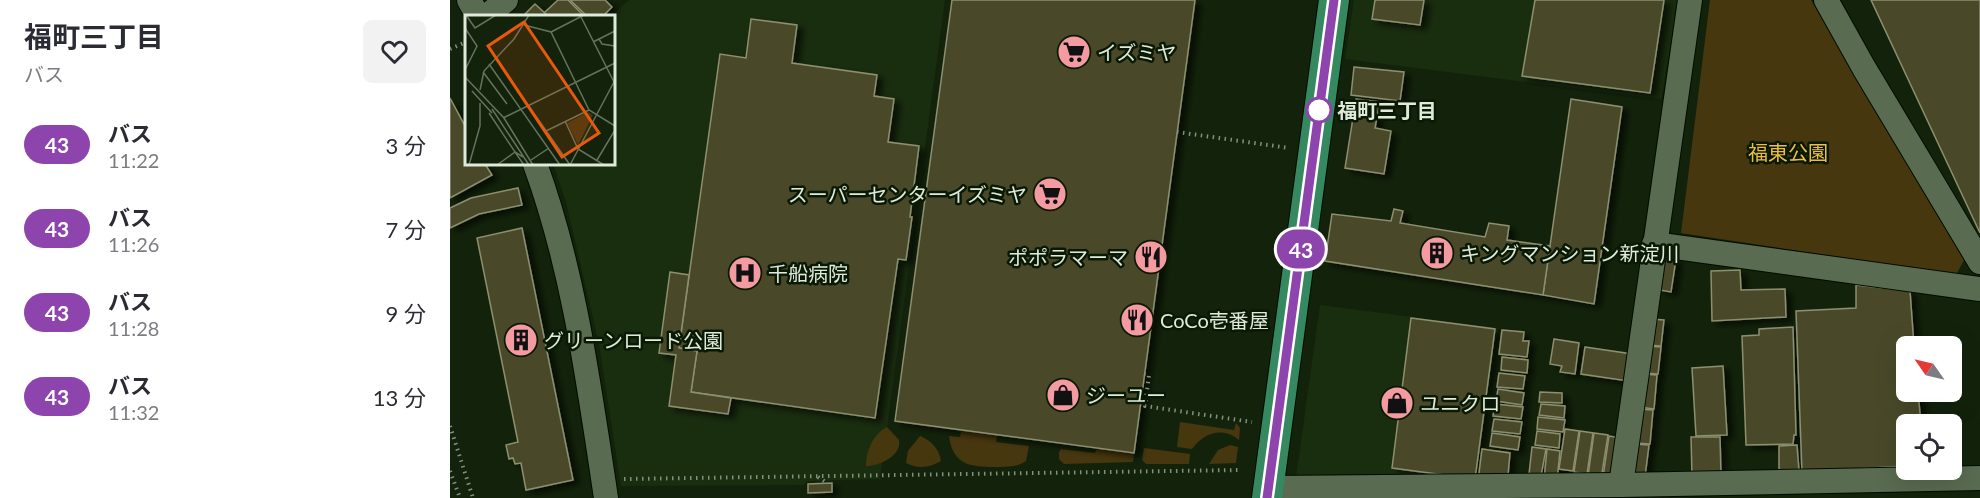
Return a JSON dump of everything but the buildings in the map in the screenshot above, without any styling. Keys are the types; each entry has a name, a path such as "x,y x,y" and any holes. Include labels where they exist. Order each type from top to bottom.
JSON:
{"main road":[{"path":"1268,493 1334,0"}],"street":[{"path":"469,0 477,15"},
{"path":"488,15 506,0"},
{"path":"1621,485 1690,0"},
{"path":"1826,0 1980,262"},
{"path":"535,165 548,198 583,348 612,489"},
{"path":"1654,244 1980,289"},
{"path":"1268,493 1980,477"}],"path":[{"path":"450,49 465,42"},
{"path":"1177,132 1292,148"},
{"path":"1144,375 1149,375 1145,406 1256,422"},
{"path":"450,426 473,498"},
{"path":"612,489 818,477 1241,470"},
{"path":"450,471 460,498"},
{"path":"818,477 827,483"}],"shaded area":[{"name":"千船病院","path":"629,0 945,0 880,479 808,481 803,485 621,486 599,344 566,202 553,165 615,165 615,15 612,15"},
{"path":"1354,0 1679,0 1661,99 1345,59"},
{"name":"ユニクロ","path":"1320,305 1498,328 1476,482 1296,477"}],"green space":[{"name":"福東公園","path":"1710,0 1811,0 1964,260 1956,275 1681,233"},
{"path":"1180,422 1234,430 1236,423 1240,428 1239,440 1220,432 1207,435 1192,449 1177,447"},
{"path":"887,427 899,440 897,451 883,462 866,466 871,444"},
{"path":"961,431 997,435 996,442 1029,446 1026,461 1017,465 999,467 981,467 966,463 955,454 949,436 960,437"},
{"path":"920,436 934,446 941,461 923,467 906,463 908,451"},
{"path":"1230,445 1238,447 1236,463 1209,464 1218,450"},
{"path":"1097,448 1134,454 1133,462 1064,464 1059,459 1061,449 1095,453"},
{"path":"1144,448 1190,454 1189,464 1146,464 1142,460"}],"bus line":[{"name":"43","path":"1267,498 1334,0"}],"place":[{"name":"イズミヤ","path":"1074,52"},
{"name":"福町三丁目","path":"1319,110"},
{"name":"スーパーセンターイズミヤ","path":"1050,194"},
{"name":"キングマンション新淀川","path":"1437,253"},
{"name":"ポポラマーマ","path":"1151,257"},
{"name":"千船病院","path":"745,273"},
{"name":"CoCo壱番屋","path":"1137,320"},
{"name":"グリーンロード公園","path":"521,340"},
{"name":"ジーユー","path":"1063,395"},
{"name":"ユニクロ","path":"1397,403"}]}
